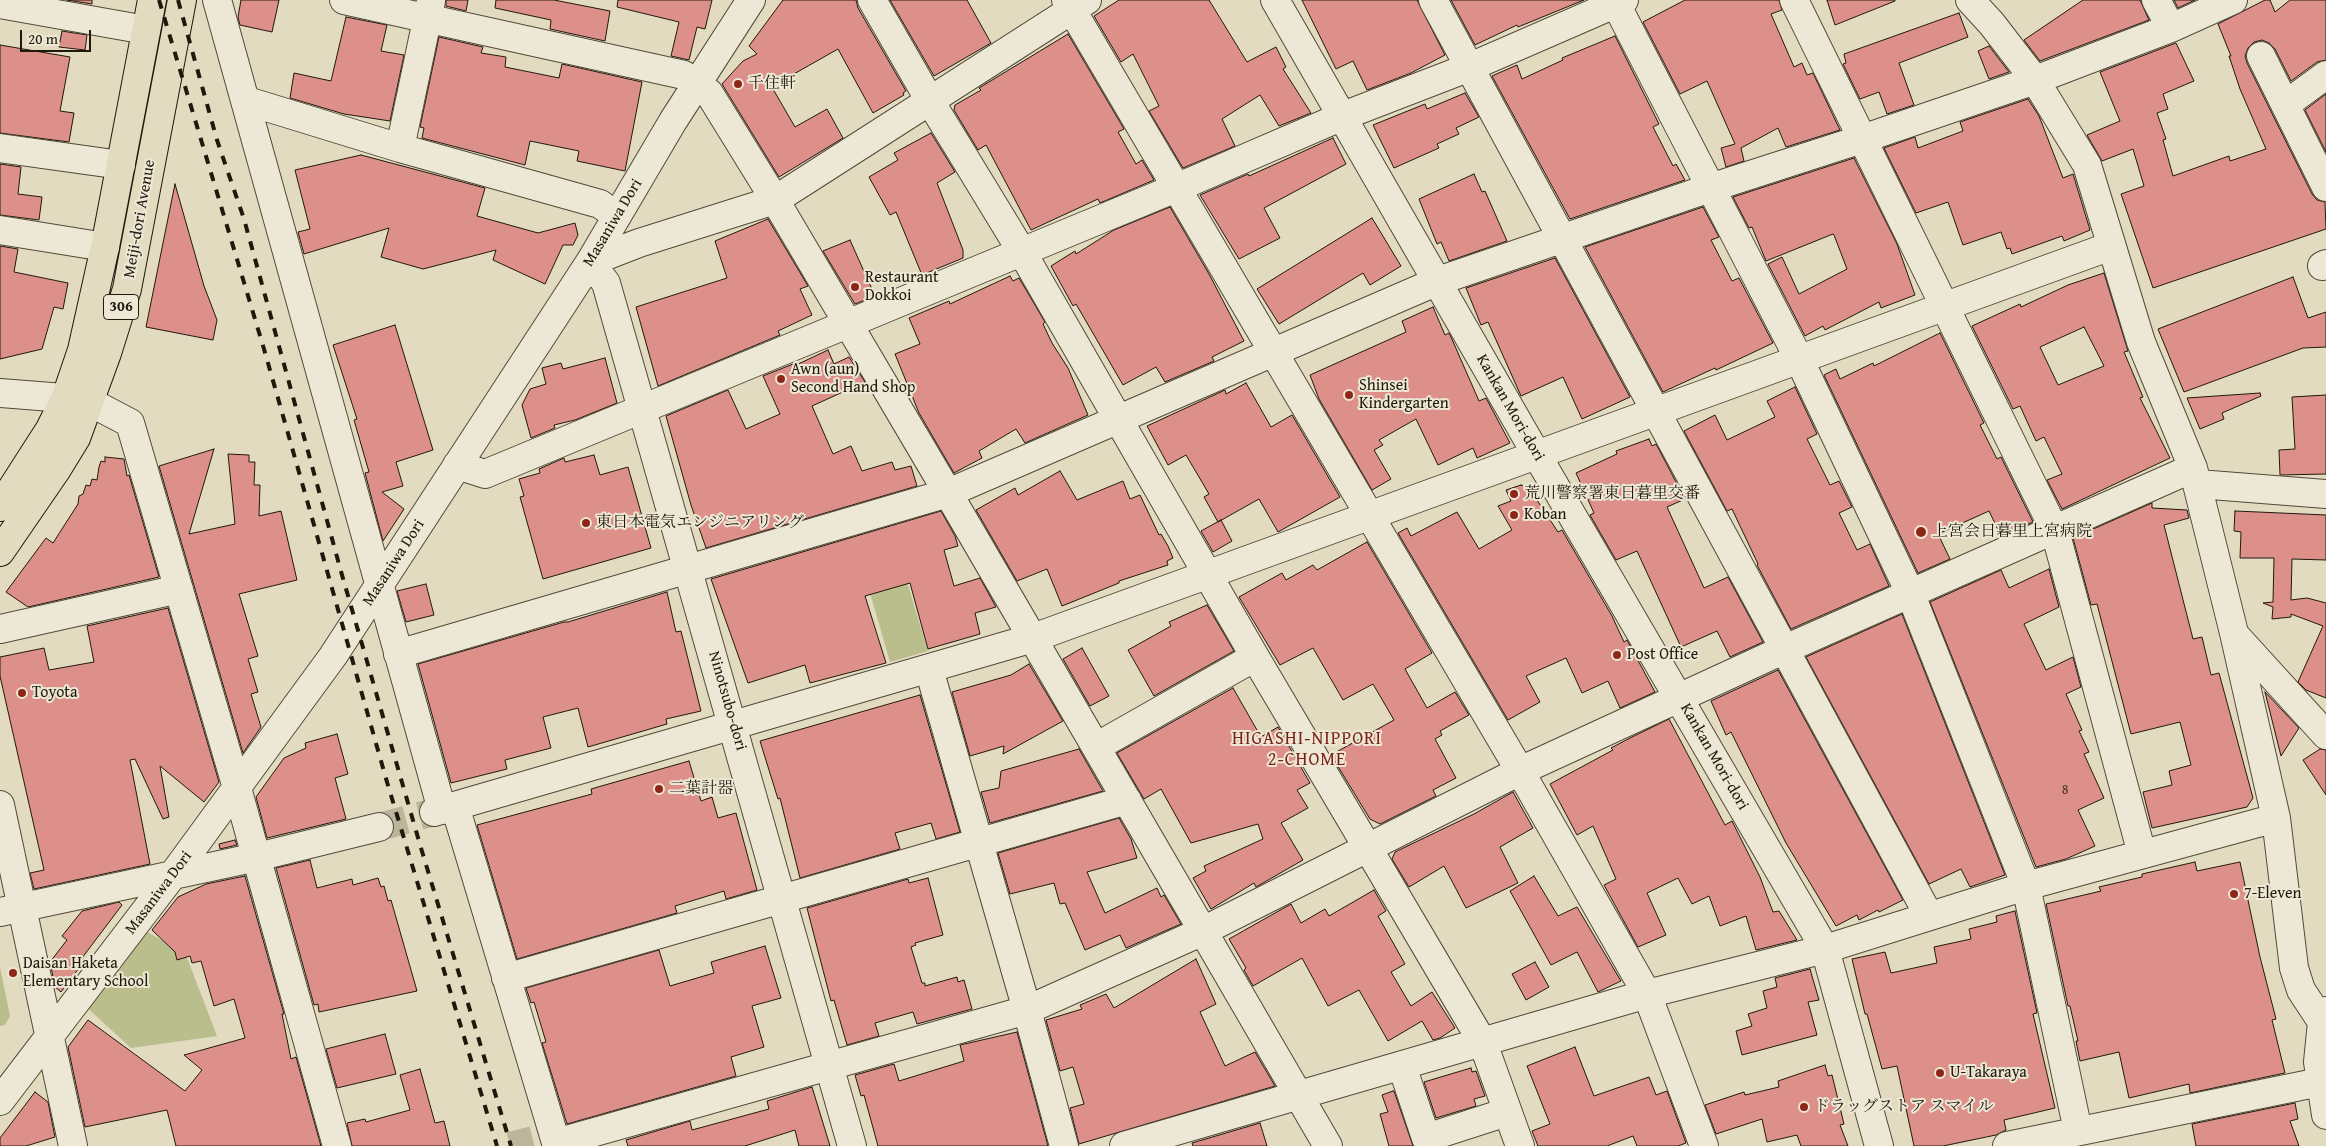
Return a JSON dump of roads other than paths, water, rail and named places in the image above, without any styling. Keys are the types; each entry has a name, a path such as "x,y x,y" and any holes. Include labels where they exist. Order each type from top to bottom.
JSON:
{"main road":[{"name":"Meiji-dori Avenue","path":"0,552 57,470 76,438 78,400 91,314 152,0"},
{"name":"Meiji-dori Avenue","path":"0,506 34,456 78,400 127,289 182,0"}],"street":[{"path":"217,0 247,101 398,654 444,810 506,978 550,1141 830,1066 1027,1010 1201,932 1520,771 1783,650 2055,531 2196,476 2326,494"},
{"path":"344,0 430,9 684,75 709,93 775,200 948,493 1127,800 1201,932 1328,1146"},
{"name":"Masaniwa Dori","path":"0,1101 172,876 333,656 590,262 751,0"},
{"path":"872,0 930,101 1022,252 1255,657 1482,1043 1520,1146"},
{"name":"Kankan Mori-dori","path":"1275,0 1538,457 1825,949 1879,1146"},
{"path":"1433,0 1783,650 1929,916"},
{"path":"1794,0 2055,531 2142,854"},
{"path":"1970,0 1992,24 2035,80 2087,165 2141,342 2196,476 2276,818 2294,968 2301,990 2324,1017 2321,1069 2326,1115"},
{"path":"2156,0 2170,28"},
{"path":"398,654 948,493 1438,282 1710,188 2035,80 2170,28 2233,0"},
{"path":"457,465 485,474 1176,188 1343,116 1470,67 1618,1 1710,188 1800,361 1911,595 2026,886 2078,1131"},
{"path":"590,262 639,243 775,200 930,101 1075,3 1176,188 1520,771 1647,994 1704,1146"},
{"path":"0,4 146,30"},
{"path":"400,148 430,9"},
{"path":"2260,56 2326,187"},
{"path":"2285,105 2326,75"},
{"path":"247,101 400,148 600,204 617,216"},
{"path":"0,148 121,165"},
{"path":"0,230 105,247"},
{"path":"444,810 1033,638 1538,457 2111,246"},
{"name":"Ninotsubo-dori","path":"590,262 606,283 734,726 852,1146"},
{"path":"0,392 78,400 130,423 237,788 337,1146"},
{"path":"0,629 179,589"},
{"path":"2234,634 2326,735"},
{"path":"1096,747 1255,657"},
{"path":"929,669 1064,1146"},
{"path":"506,978 1127,800"},
{"path":"0,805 11,909 50,1036 73,1146"},
{"path":"1124,1146 1647,994 1825,949 2026,886 2276,818"},
{"path":"11,909 257,858 379,827"},
{"path":"1402,1066 1426,1138 1507,1112"},
{"path":"2007,1146 2078,1131 2321,1069"}],"tunnel":[{"path":"379,827 434,812"},
{"path":"510,1146 533,1140"}],"railway":[{"path":"159,0 264,349 387,782 497,1146"},
{"path":"178,0 217,140 244,219 342,575 421,848 511,1146"}],"place":[{"name":"千住軒","path":"738,84"},
{"name":"Restaurant Dokkoi","path":"855,287"},
{"name":"Awn (aun) Second Hand Shop","path":"781,379"},
{"name":"Shinsei Kindergarten","path":"1349,395"},
{"name":"荒川警察署東日暮里交番","path":"1514,494"},
{"name":"Koban","path":"1514,515"},
{"name":"東日本電気エンジニアリング","path":"586,523"},
{"name":"上宮会日暮里上宮病院","path":"1921,532"},
{"name":"Post Office","path":"1617,655"},
{"name":"Toyota","path":"22,693"},
{"name":"二葉計器","path":"659,789"},
{"name":"7-Eleven","path":"2234,894"},
{"name":"Daisan Haketa Elementary School","path":"13,973"},
{"name":"U-Takaraya","path":"1940,1073"},
{"name":"ドラッグストア スマイル","path":"1804,1107"}],"district":[{"name":"HIGASHI-NIPPORI 2-CHOME","path":"1307,750"}]}
